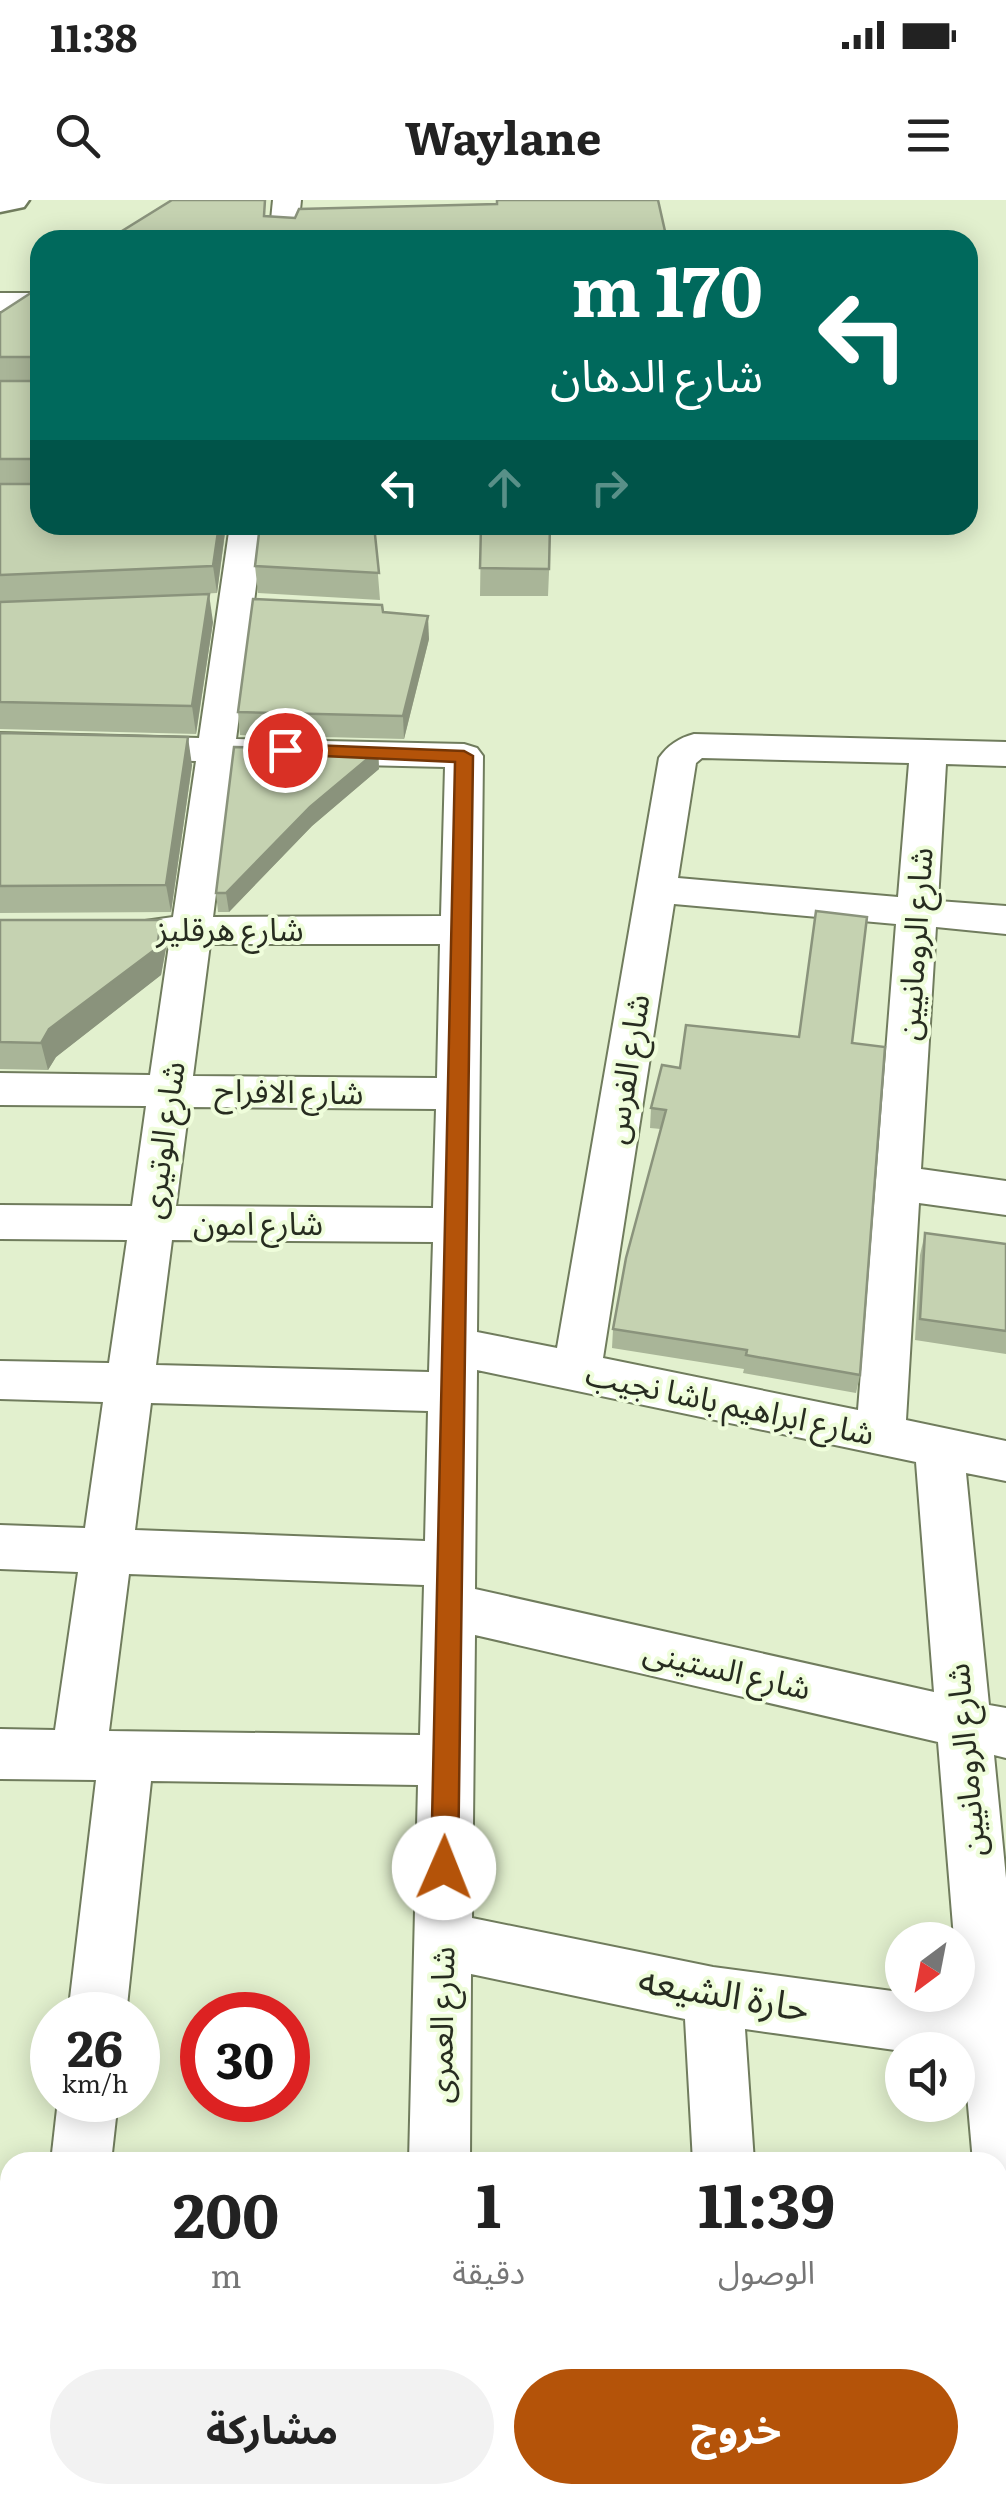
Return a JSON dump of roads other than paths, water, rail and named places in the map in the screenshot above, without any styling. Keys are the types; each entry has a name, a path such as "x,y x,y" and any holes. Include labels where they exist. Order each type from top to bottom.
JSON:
{"street":[{"path":"0,202 13,200"},
{"path":"284,230 287,200"},
{"path":"0,302 30,302"},
{"name":"شارع الوتيرى","path":"98,1992 108,1551 245,535"},
{"path":"0,745 216,748"},
{"name":"شارع الفرس","path":"577,1372 678,758 694,746 928,753"},
{"name":"شارع العمرى","path":"216,748 464,756 439,2152"},
{"path":"928,753 1006,754"},
{"name":"شارع الرومانيين","path":"881,1436 928,753"},
{"path":"656,888 1006,920"},
{"name":"شارع هرقليز","path":"115,930 461,930"},
{"name":"شارع الافراح","path":"0,1089 458,1094"},
{"path":"898,1183 1006,1198"},
{"name":"شارع امون","path":"0,1222 456,1225"},
{"name":"شارع ابراهيم باشا نجيب","path":"0,1380 130,1383 453,1369 577,1372 1006,1461"},
{"name":"شارع الرومانيين","path":"939,1447 984,1728 1004,2152"},
{"name":"شارع الستينى","path":"0,1548 108,1551 449,1585 984,1728"},
{"path":"0,1754 446,1760"},
{"name":"حارة الشيعه","path":"444,1940 714,1996 999,2036"},
{"path":"714,1996 722,2152"},
{"path":"82,2152 86,2122"}]}
